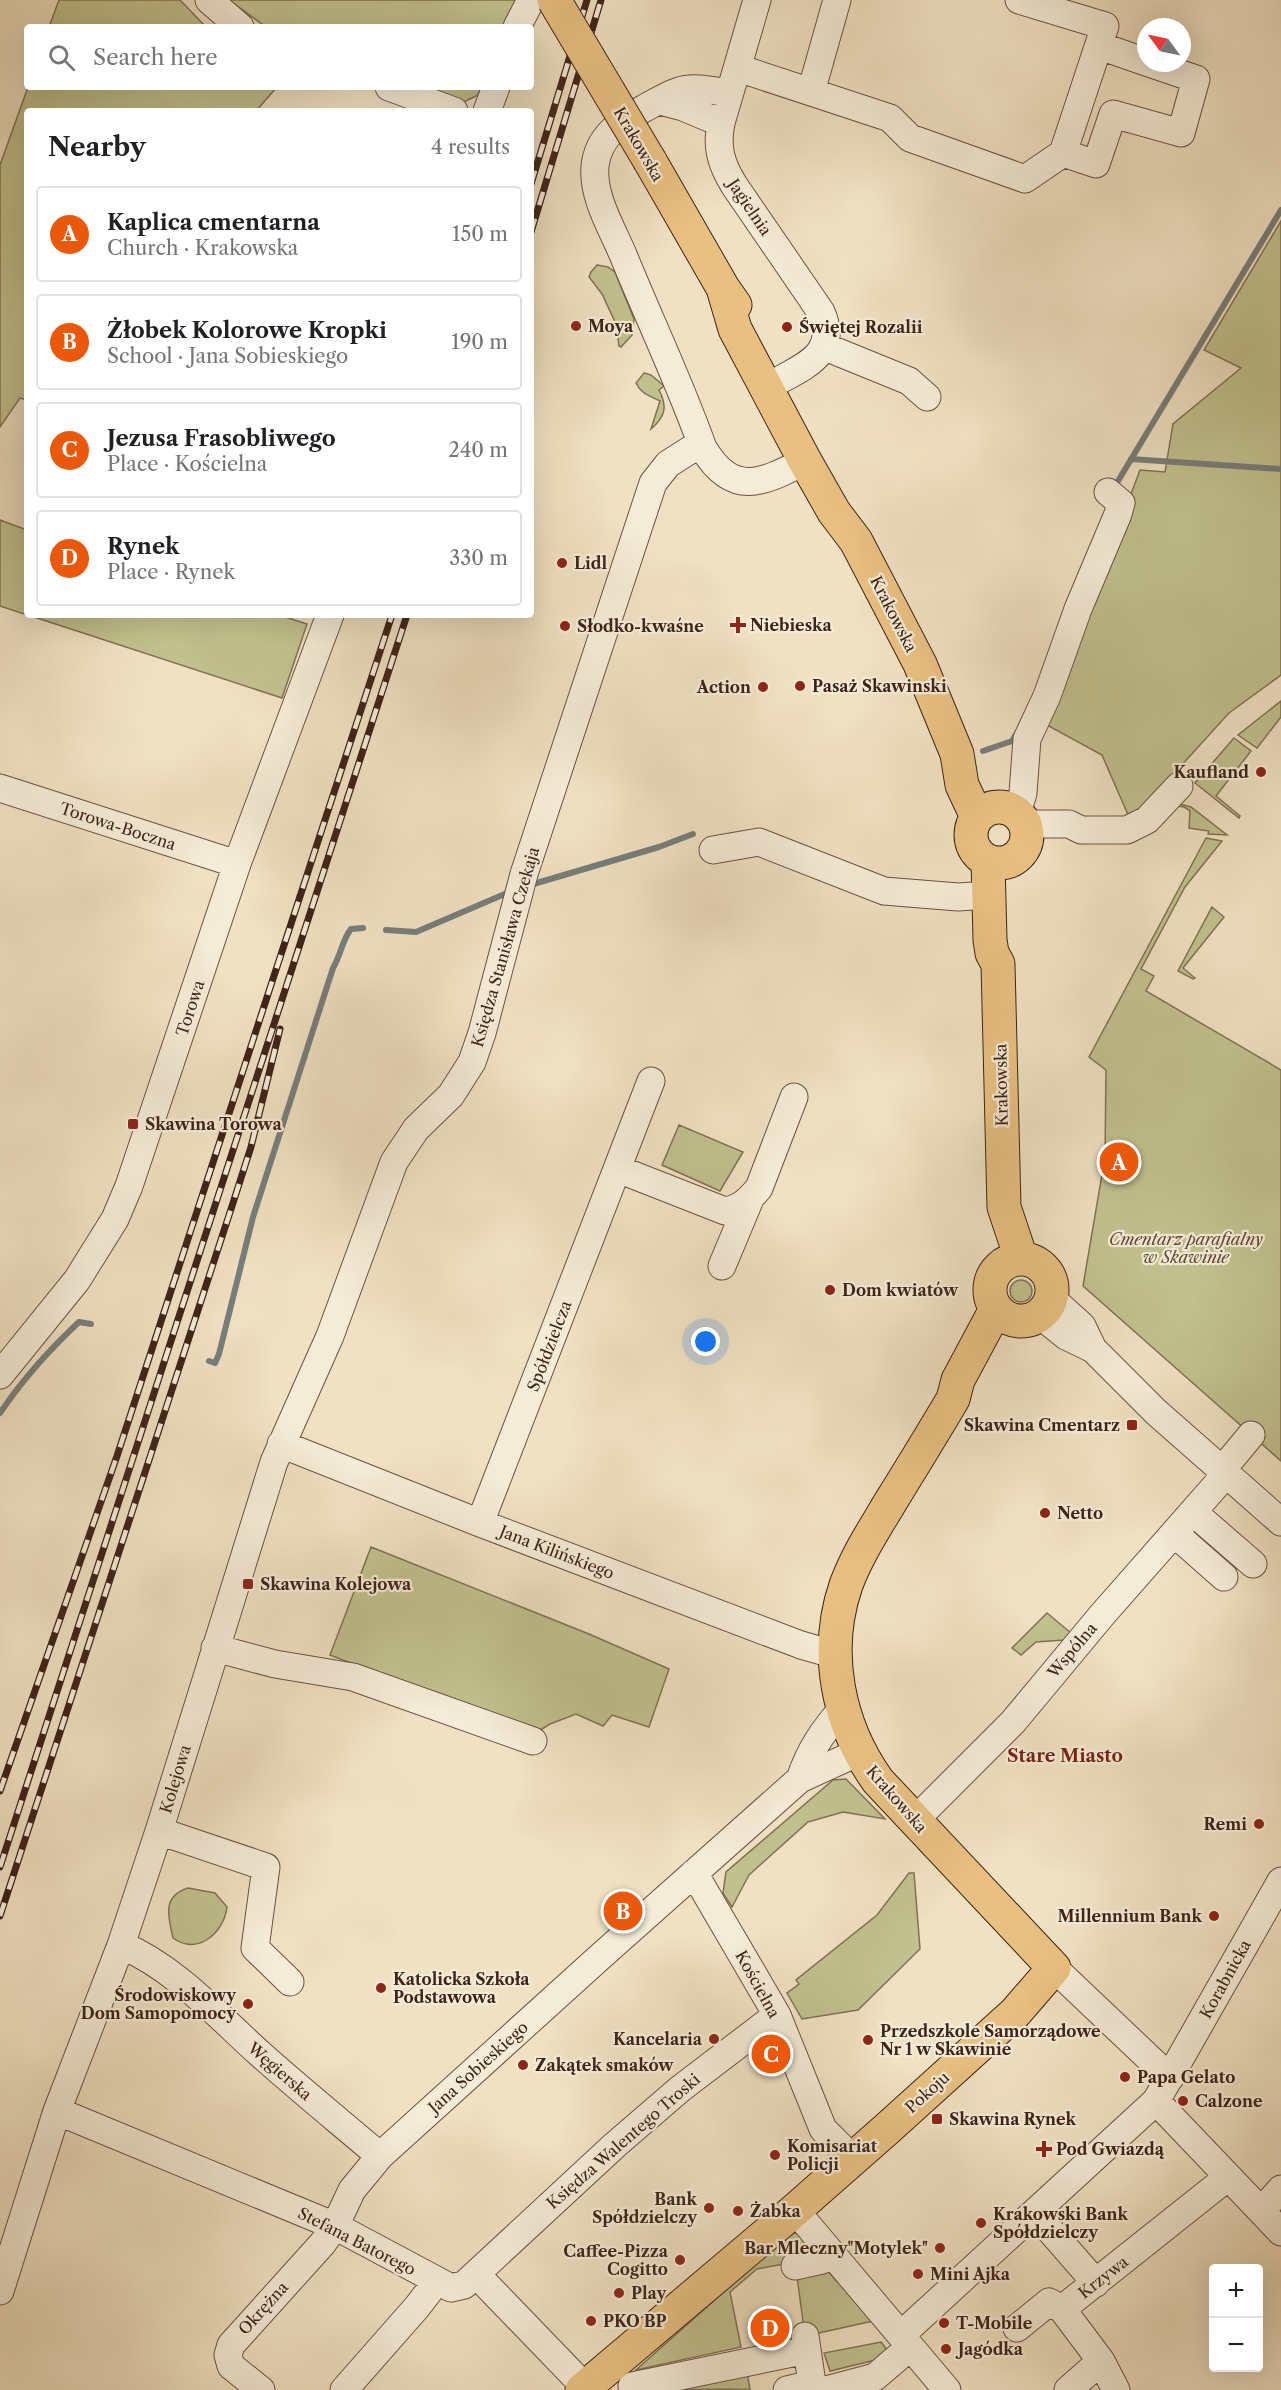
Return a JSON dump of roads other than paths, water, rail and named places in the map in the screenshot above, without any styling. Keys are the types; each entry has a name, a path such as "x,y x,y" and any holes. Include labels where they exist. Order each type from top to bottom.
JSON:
{"main road":[{"name":"Krakowska","path":"554,0 723,288 745,319 844,506 856,541 920,664 957,754 962,785 1005,832 1007,940 1004,954 998,964"},
{"name":"Krakowska","path":"723,288 735,329 834,512 856,541"},
{"name":"Krakowska","path":"1005,832 989,895 990,940 992,953 998,964 1004,1206 996,1233 1011,1262"},
{"path":"1031,1260 1046,1271 1052,1288 1025,1311 989,1291 990,1282 1011,1262 1031,1260"},
{"name":"Krakowska","path":"1025,1311 958,1380 953,1399 858,1557 840,1605 836,1655 843,1708 859,1752 878,1781 1054,1968"},
{"name":"Pokoju","path":"591,2387 795,2210 1015,2013 1054,1968"}],"street":[{"path":"209,0 237,24"},
{"path":"519,24 531,0"},
{"name":"Jagielnia","path":"757,0 721,123 718,138 719,153 724,169 821,312 826,331 823,346"},
{"path":"810,92 837,0"},
{"path":"805,461 769,480 754,483 741,481 721,471 711,460 701,443 604,211 595,177 597,159 609,133 620,122 680,90 703,89 734,81 810,92 890,118 910,138 1025,179 1063,153 1105,26 1019,0"},
{"path":"1100,46 1137,59"},
{"path":"1081,103 1181,133 1196,79 1175,72"},
{"path":"397,90 446,108"},
{"path":"488,108 494,90"},
{"path":"660,101 683,107 721,123"},
{"path":"1063,153 1096,164 1113,114"},
{"path":"778,381 813,360 823,346 909,381 927,397"},
{"name":"Księdza Stanisława Czekaja","path":"281,1444 327,1344 394,1162 416,1129 451,1095 472,1062 482,1034 524,874 653,483 668,464 701,443"},
{"path":"1108,492 1121,504 1118,514 1078,609 1047,696 1027,740 1023,793 1005,832 1059,842 1071,838 1081,830 1127,830 1147,820 1179,786"},
{"name":"Torowa","path":"0,1375 77,1280 115,1219 140,1154 237,864 329,618"},
{"name":"Torowa-Boczna","path":"0,788 237,864"},
{"path":"713,849 759,842 884,891 958,897 989,895"},
{"name":"Spółdzielcza","path":"480,1523 651,1081"},
{"path":"722,1266 750,1199 759,1188 794,1098"},
{"path":"618,1169 725,1210 736,1208 750,1199"},
{"path":"1025,1311 1082,1326 1093,1349 1156,1412 1281,1522"},
{"name":"Wspólna","path":"912,1818 926,1809 1013,1722 1082,1638 1193,1512 1251,1436"},
{"name":"Jana Kilińskiego","path":"281,1444 480,1523 801,1645 836,1655"},
{"name":"Kolejowa","path":"0,2291 57,2111 121,1945 159,1831 281,1444"},
{"path":"1193,1512 1253,1564"},
{"path":"1174,1533 1224,1577"},
{"path":"215,1648 275,1664 353,1677 533,1741"},
{"name":"Jana Sobieskiego","path":"800,1779 806,1761 821,1734 843,1708"},
{"name":"Jana Sobieskiego","path":"335,2226 352,2190 380,2156 800,1779 859,1752"},
{"path":"159,1831 266,1867 255,1948 290,1982"},
{"name":"Kościelna","path":"694,1873 777,2015 823,2129 852,2159"},
{"name":"Korabnicka","path":"826,2390 875,2377 901,2344 1035,2213 1156,2101 1281,1881"},
{"name":"Węgierska","path":"121,1945 153,1960 380,2156"},
{"path":"1054,1968 1170,2078"},
{"name":"Księdza Walentego Troski","path":"476,2274 615,2145 680,2089 777,2015"},
{"path":"1156,2101 1281,2232"},
{"name":"Stefana Batorego","path":"57,2111 335,2226 451,2288 464,2285 476,2274"},
{"name":"Krzywa","path":"1116,2390 1101,2361 1062,2309 1228,2177"},
{"path":"1261,2211 1281,2189"},
{"path":"795,2210 901,2344 947,2390"},
{"path":"1035,2213 1096,2283"},
{"name":"Okrężna","path":"261,2390 231,2366 228,2355 231,2345 323,2243 335,2226"},
{"path":"795,2266 822,2260"},
{"path":"476,2274 591,2387"},
{"path":"344,2390 437,2281"},
{"path":"1017,2328 1049,2302 1062,2309"},
{"path":"632,2386 806,2343 813,2390"},
{"path":"1068,2390 1101,2361"},
{"path":"787,2390 800,2387 806,2390"}],"waterway":[{"path":"1115,486 1281,210"},
{"path":"1131,459 1281,469"},
{"path":"983,751 1012,741 1018,731"},
{"path":"530,885 659,847 693,834"},
{"path":"386,930 416,932 512,891"},
{"path":"209,1361 215,1363 219,1354 253,1217 333,968 351,929 363,928"},
{"path":"0,1413 27,1377 79,1322 91,1324"}],"railway":[{"path":"534,174 587,0"},
{"path":"534,222 601,0"},
{"path":"0,1791 117,1456 391,618"},
{"path":"0,1867 406,618"},
{"path":"0,1916 251,1147 280,1029"}],"place":[{"name":"Moya","path":"576,326"},
{"name":"Świętej Rozalii","path":"787,327"},
{"name":"Lidl","path":"562,563"},
{"name":"Niebieska","path":"738,625"},
{"name":"Słodko-kwaśne","path":"565,626"},
{"name":"Pasaż Skawinski","path":"800,686"},
{"name":"Action","path":"763,687"},
{"name":"Kaufland","path":"1261,772"},
{"name":"Skawina Torowa","path":"133,1124"},
{"name":"Kaplica cmentarna","path":"1119,1162"},
{"name":"Dom kwiatów","path":"830,1290"},
{"name":"Skawina Cmentarz","path":"1132,1425"},
{"name":"Netto","path":"1045,1513"},
{"name":"Skawina Kolejowa","path":"248,1584"},
{"name":"Remi","path":"1259,1824"},
{"name":"Żłobek Kolorowe Kropki","path":"623,1911"},
{"name":"Millennium Bank","path":"1214,1916"},
{"name":"Katolicka Szkoła Podstawowa","path":"381,1988"},
{"name":"Środowiskowy Dom Samopomocy","path":"248,2004"},
{"name":"Kancelaria","path":"714,2039"},
{"name":"Przedszkole Samorządowe Nr 1 w Skawinie","path":"868,2040"},
{"name":"Jezusa Frasobliwego","path":"771,2054"},
{"name":"Zakątek smaków","path":"523,2065"},
{"name":"Papa Gelato","path":"1125,2077"},
{"name":"Calzone","path":"1183,2101"},
{"name":"Skawina Rynek","path":"937,2119"},
{"name":"Pod Gwiazdą","path":"1044,2149"},
{"name":"Komisariat Policji","path":"775,2155"},
{"name":"Bank Spółdzielczy","path":"709,2208"},
{"name":"Żabka","path":"738,2211"},
{"name":"Krakowski Bank Spółdzielczy","path":"981,2223"},
{"name":"Bar Mleczny\"Motylek\"","path":"940,2248"},
{"name":"Caffee-Pizza Cogitto","path":"680,2260"},
{"name":"Mini Ajka","path":"918,2274"},
{"name":"Play","path":"619,2293"},
{"name":"PKO BP","path":"591,2321"},
{"name":"T-Mobile","path":"944,2323"},
{"name":"Rynek","path":"770,2328"},
{"name":"Jagódka","path":"946,2349"}],"district":[{"name":"Stare Miasto","path":"1065,1756"}],"park label":[{"name":"Cmentarz parafialny w Skawinie","path":"1186,1248"}]}
